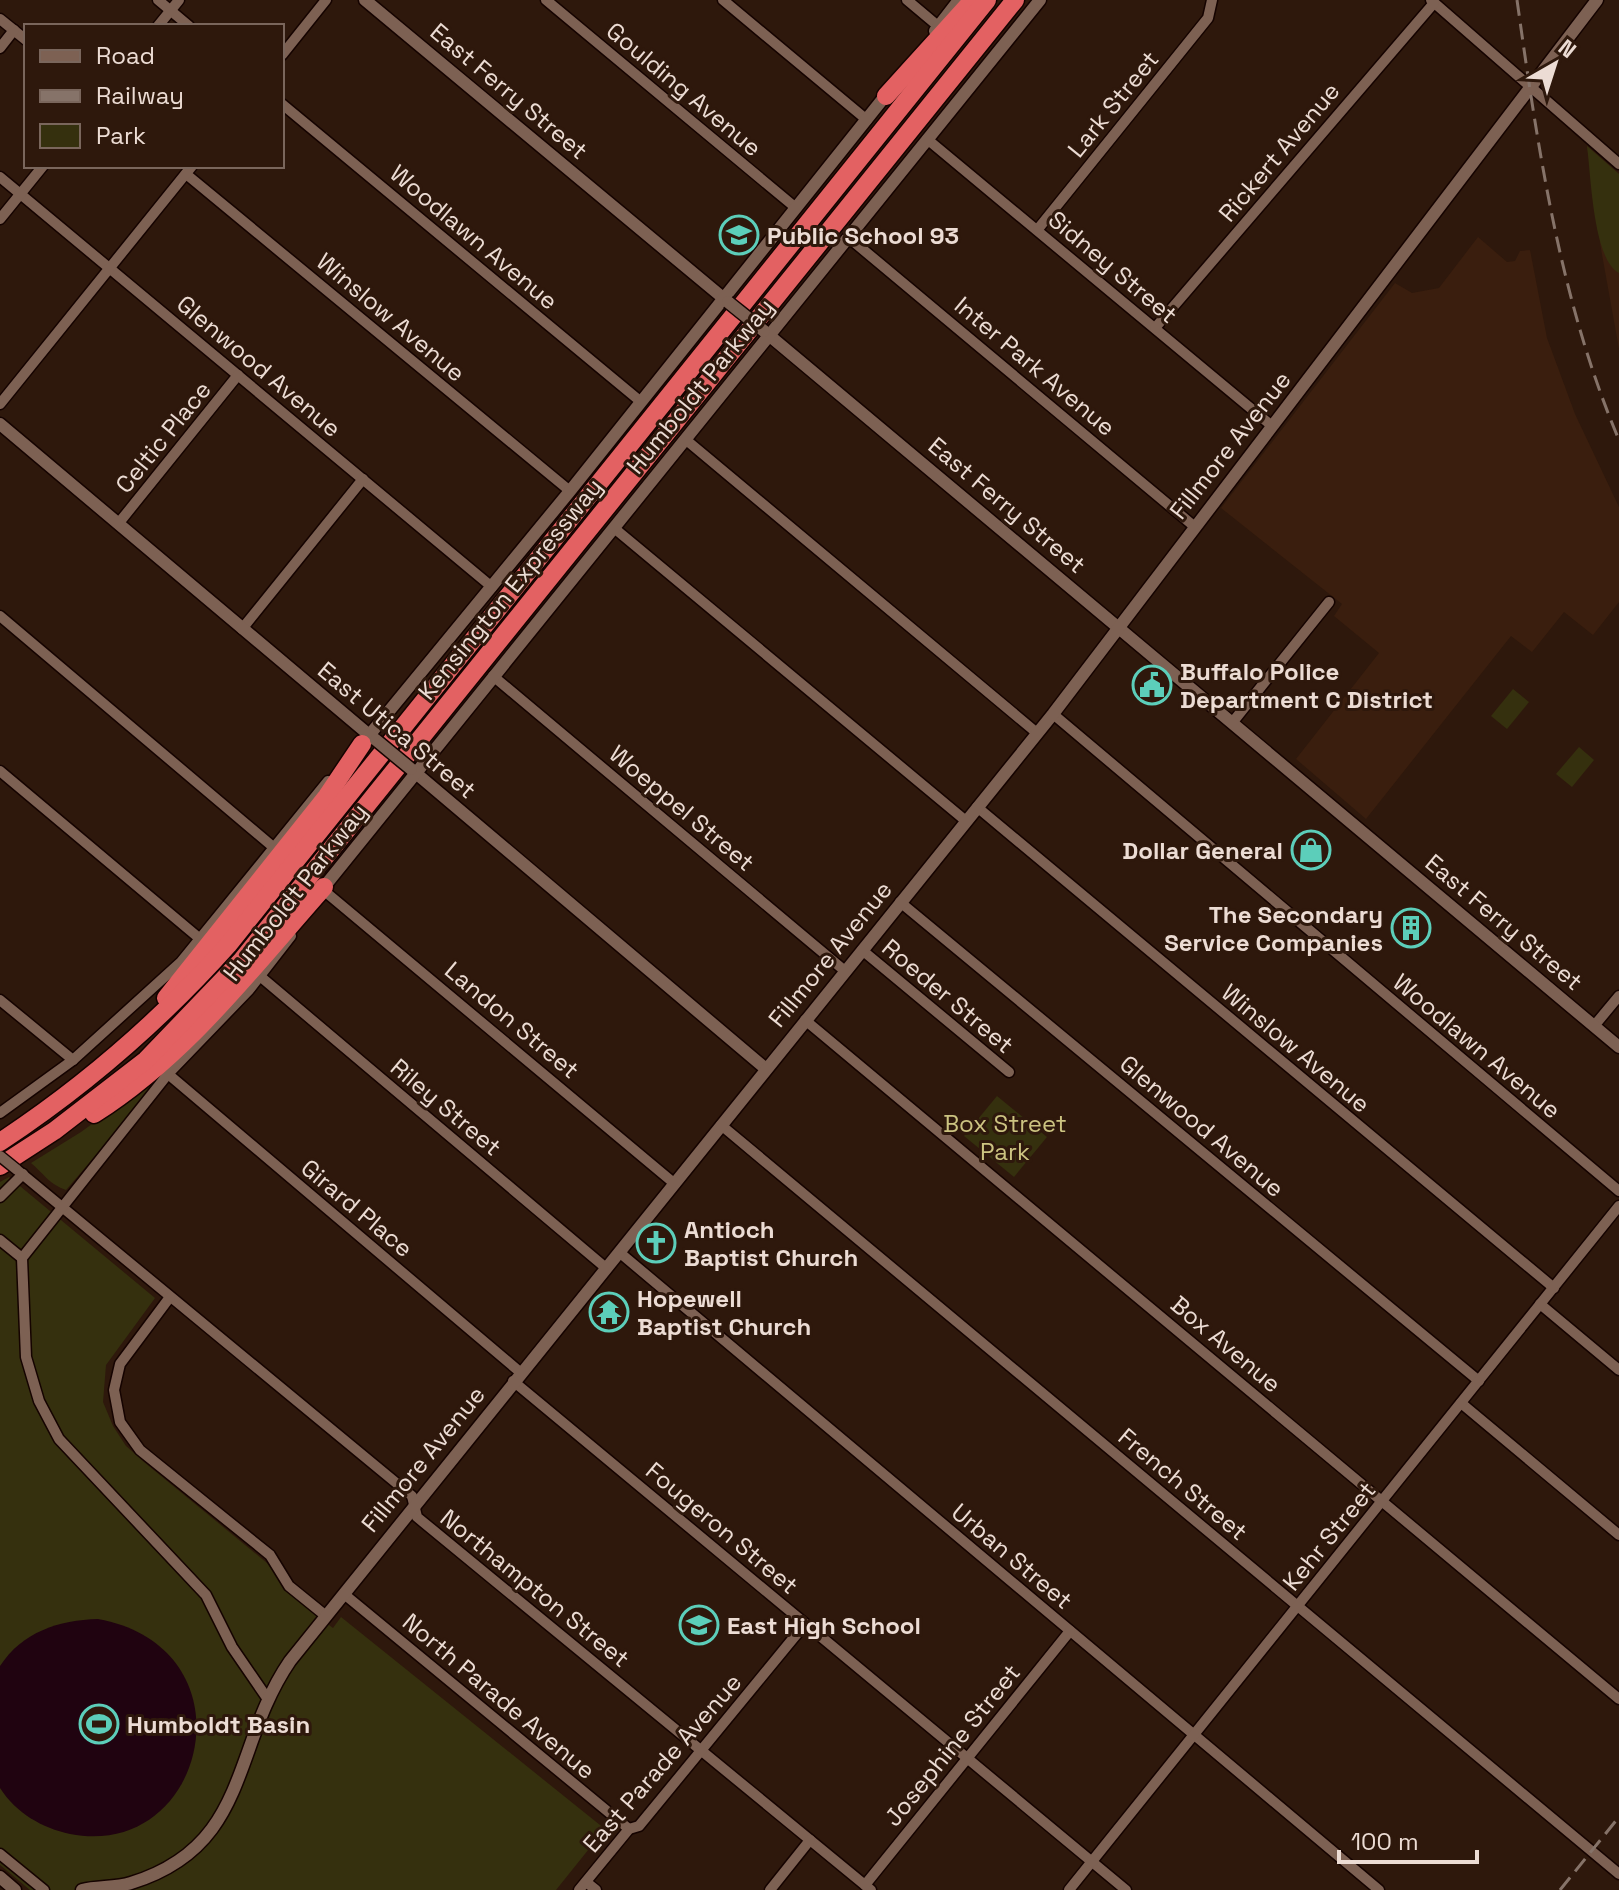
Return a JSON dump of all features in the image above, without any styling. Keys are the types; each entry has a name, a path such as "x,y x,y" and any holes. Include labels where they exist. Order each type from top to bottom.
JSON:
{"highway":[{"path":"886,96 973,0"},
{"name":"Kensington Expressway","path":"0,1142 75,1090 133,1042 228,945 987,0"},
{"name":"Kensington Expressway","path":"13,1170 54,1131 146,1060 242,960 1015,0"},
{"path":"133,1042 369,740"},
{"path":"54,1131 100,1111 174,1055 236,991 324,887"}],"street":[{"path":"158,0 187,24"},
{"path":"160,24 179,0"},
{"path":"284,52 326,0"},
{"name":"East Ferry Street","path":"365,0 1619,1047"},
{"name":"Goulding Avenue","path":"546,0 796,208"},
{"path":"723,0 867,120"},
{"path":"907,0 938,26"},
{"name":"Humboldt Parkway","path":"0,1113 73,1060 181,962 272,846 369,740 640,401 726,300 959,0"},
{"name":"Humboldt Parkway","path":"22,1258 168,1074 261,977 324,887 413,771 614,528 766,333 1040,0"},
{"name":"Lark Street","path":"1038,229 1210,16 1212,0"},
{"name":"Fillmore Avenue","path":"82,1890 136,1882 183,1857 207,1836 236,1791 267,1698 290,1661 1053,714 1597,0"},
{"path":"1432,1 1619,164"},
{"name":"Rickert Avenue","path":"1155,328 1432,1"},
{"path":"0,19 24,38"},
{"path":"0,48 14,30"},
{"name":"Woodlawn Avenue","path":"284,106 640,401"},
{"name":"Sidney Street","path":"927,139 1272,426"},
{"path":"0,219 41,168"},
{"path":"0,404 189,170"},
{"name":"Winslow Avenue","path":"189,170 570,491"},
{"name":"Glenwood Avenue","path":"0,177 492,587"},
{"name":"Inter Park Avenue","path":"848,237 1195,527"},
{"name":"Celtic Place","path":"118,524 238,375"},
{"name":"East Utica Street","path":"0,424 369,740 413,771 766,1069"},
{"path":"685,439 1037,733"},
{"path":"242,629 363,479"},
{"path":"614,528 966,821"},
{"path":"1232,723 1329,602"},
{"path":"0,616 272,846"},
{"name":"Woeppel Street","path":"493,676 845,971"},
{"name":"Woodlawn Avenue","path":"1053,714 1619,1191"},
{"path":"0,771 199,938"},
{"name":"Winslow Avenue","path":"977,807 1554,1288"},
{"name":"Landon Street","path":"324,887 675,1184"},
{"name":"Glenwood Avenue","path":"900,902 1479,1381"},
{"name":"Roeder Street","path":"862,950 1009,1072"},
{"name":"Riley Street","path":"261,977 606,1268"},
{"path":"1594,1026 1619,996"},
{"path":"0,1000 73,1060"},
{"name":"Box Avenue","path":"805,1020 1619,1699"},
{"name":"Girard Place","path":"168,1074 517,1377"},
{"name":"French Street","path":"721,1125 1619,1874"},
{"name":"Northampton Street","path":"0,1156 13,1170 412,1496 417,1517 868,1887"},
{"path":"0,1197 13,1170"},
{"name":"Kehr Street","path":"1069,1890 1619,1206"},
{"path":"0,1240 22,1258 26,1357 39,1401 59,1439 206,1595 232,1647 267,1698"},
{"name":"Urban Street","path":"619,1252 1379,1890"},
{"path":"170,1297 120,1364 114,1390 120,1422 140,1450 270,1555 289,1586 326,1616"},
{"path":"1540,1304 1619,1370"},
{"name":"Fougeron Street","path":"517,1377 805,1624 1126,1890"},
{"path":"1461,1403 1619,1535"},
{"name":"North Parade Avenue","path":"344,1594 629,1829"},
{"name":"East Parade Avenue","path":"582,1886 629,1829 639,1826 805,1624"},
{"name":"Josephine Street","path":"868,1887 1070,1631"},
{"path":"770,1890 810,1840"},
{"path":"0,1854 44,1890"},
{"path":"0,1877 15,1890"},
{"path":"582,1886 596,1890"}],"shaded area":[{"path":"1587,146 1619,174 1619,349 1601,249"},
{"path":"1478,237 1507,262 1515,261 1520,251 1530,250 1547,338 1575,414 1619,507 1619,602 1593,635 1564,612 1532,652 1511,636 1366,819 1296,759 1379,653 1334,616 1342,604 1221,508 1395,283 1412,293 1439,288"},
{"name":"Humboldt Basin","path":"98,1619 148,1638 180,1669 195,1707 195,1748 181,1785 154,1816 117,1834 70,1834 30,1818 0,1788 0,1666 30,1636 56,1625"}],"green space":[{"path":"1587,146 1619,174 1619,273 1610,265 1599,235"},
{"path":"1513,689 1529,702 1507,729 1491,716"},
{"path":"1579,747 1594,760 1572,787 1556,774"},
{"path":"172,1066 66,1190 51,1182 31,1163 81,1132"},
{"name":"Box Street Park","path":"997,1096 1047,1137 1014,1177 964,1136"},
{"path":"9,1177 155,1298 106,1365 103,1402 126,1446 267,1563 289,1590 314,1613 333,1628 341,1617 605,1829 556,1890 30,1890 0,1865 0,1182"}],"railway":[{"path":"1517,0 1543,168 1566,279 1581,334 1619,440"},
{"path":"1560,1890 1619,1817"}],"place":[{"name":"Public School 93","path":"739,235"},
{"name":"Buffalo Police Department C District","path":"1152,685"},
{"name":"Dollar General","path":"1311,850"},
{"name":"The Secondary Service Companies","path":"1411,928"},
{"name":"Antioch Baptist Church","path":"656,1243"},
{"name":"Hopewell Baptist Church","path":"609,1312"},
{"name":"East High School","path":"699,1625"},
{"name":"Humboldt Basin","path":"99,1724"}]}
